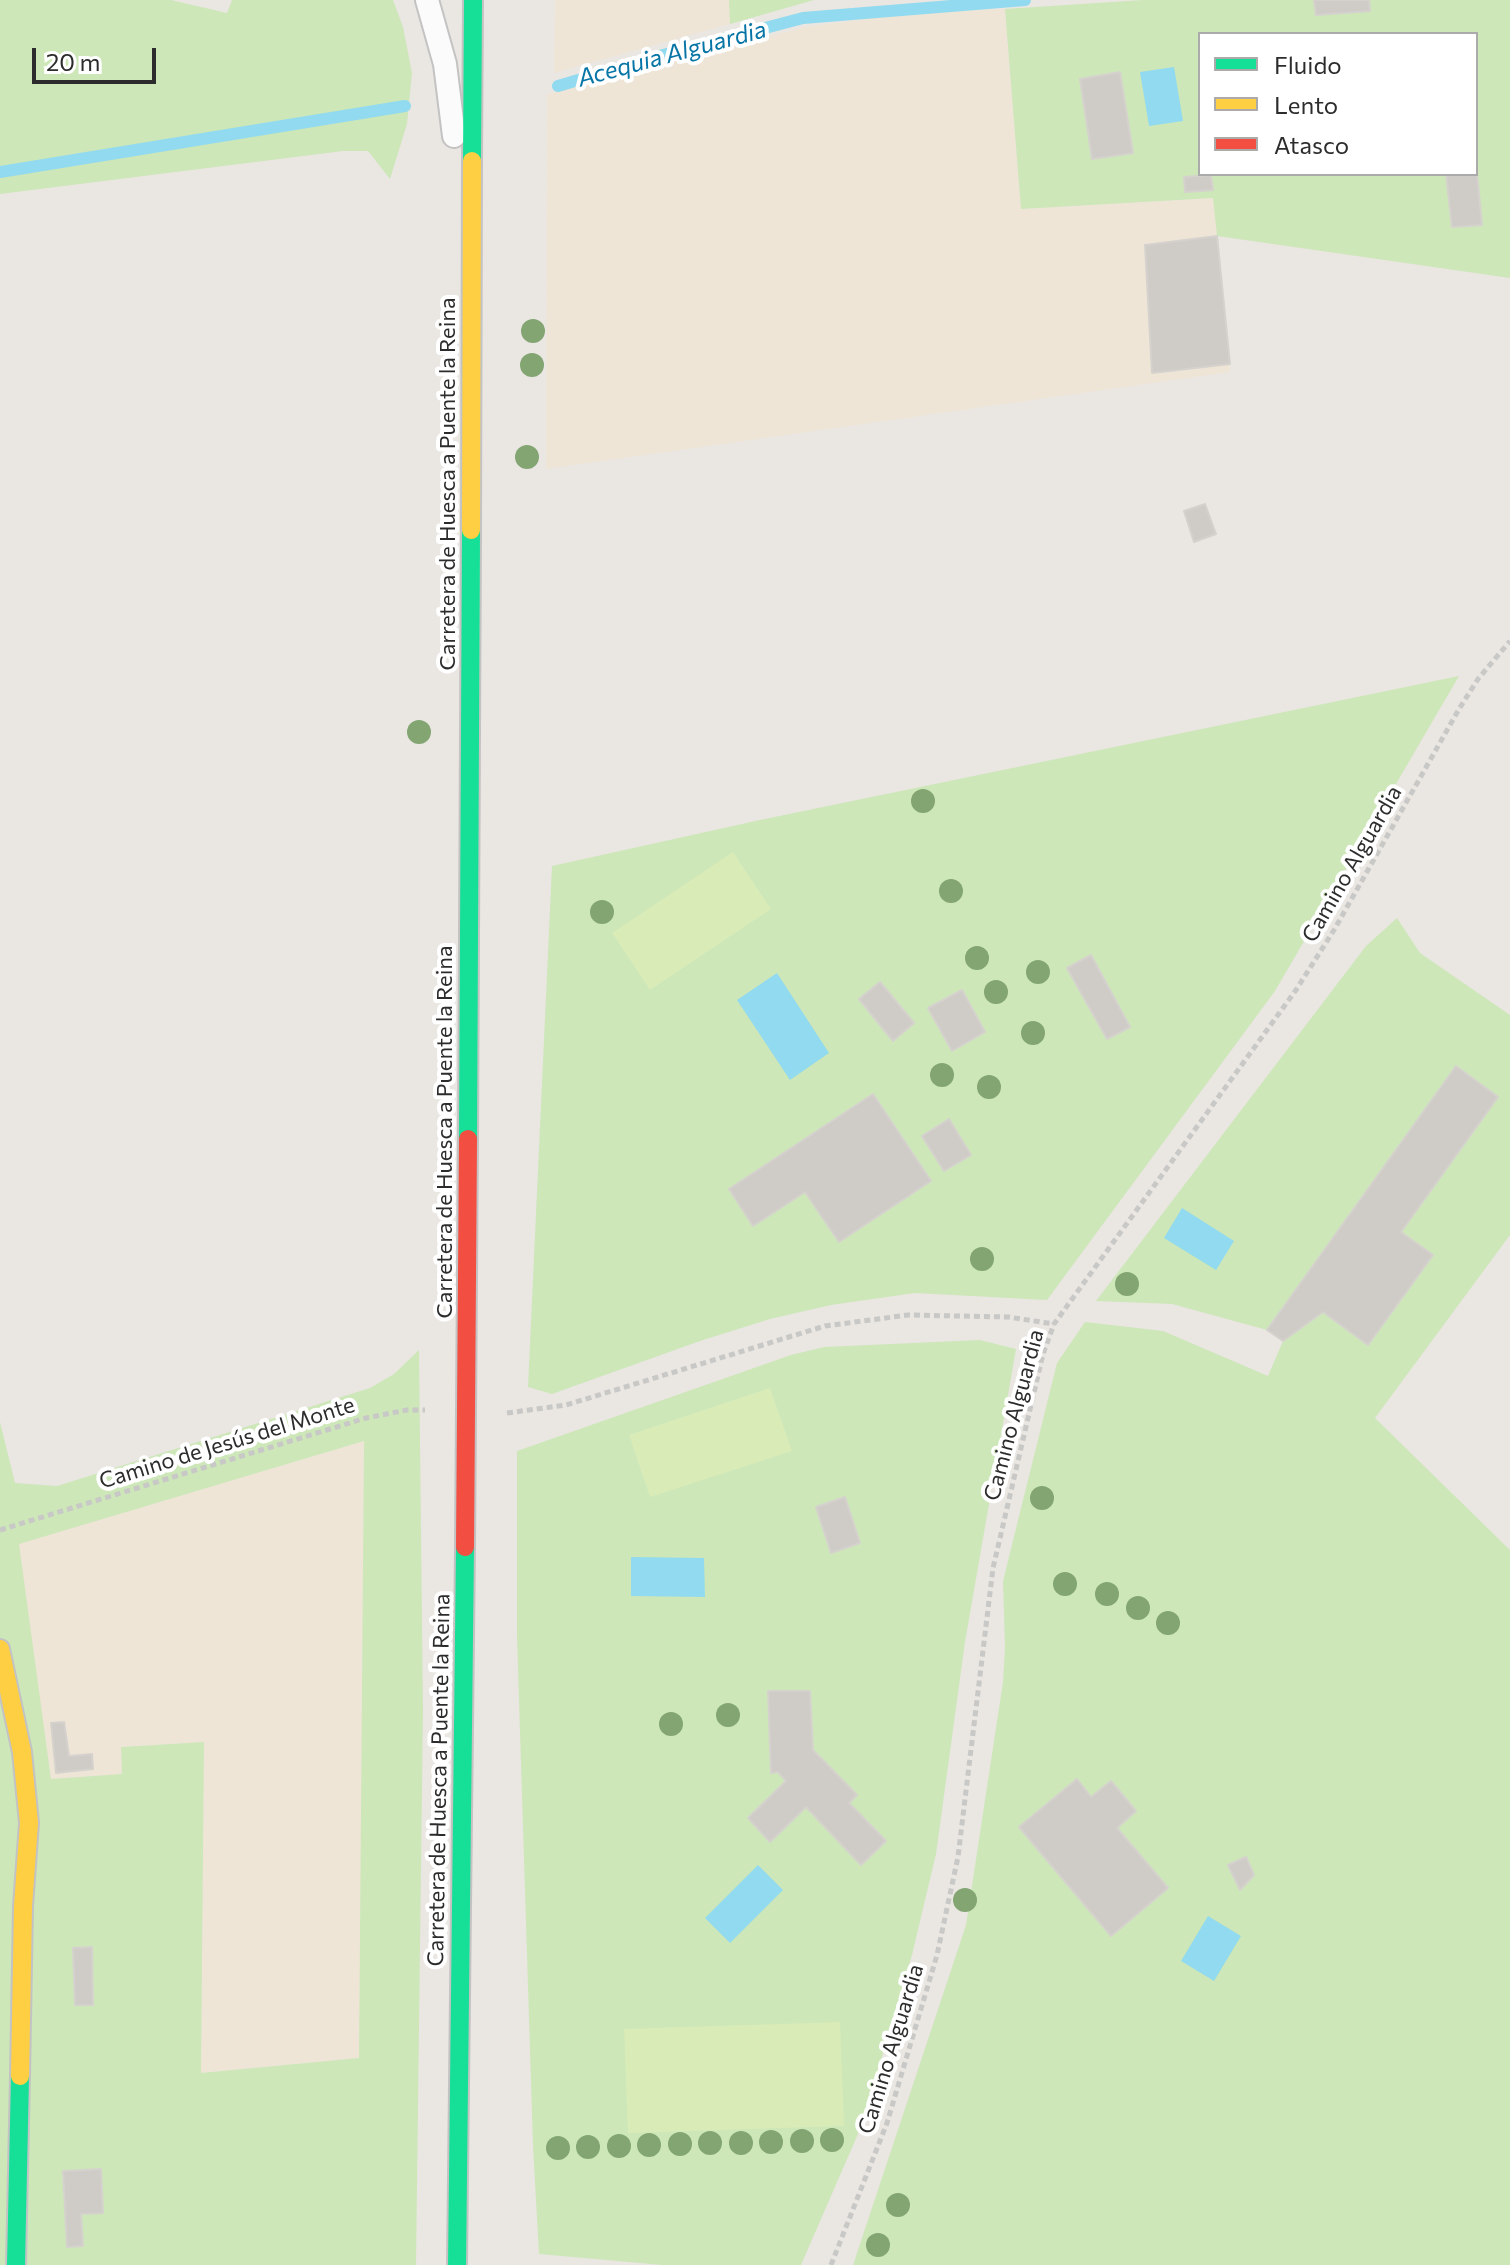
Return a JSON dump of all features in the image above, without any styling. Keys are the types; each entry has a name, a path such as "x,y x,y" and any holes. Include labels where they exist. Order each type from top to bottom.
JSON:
{"main road":[{"name":"Carretera de Huesca a Puente la Reina","path":"457,2265 467,1412 473,0"},
{"path":"0,1649 22,1752 29,1823 23,1906 16,2265"}],"lane":[{"path":"427,0 445,64 473,285"}],"path":[{"name":"Camino Alguardia","path":"831,2265 887,2123 937,1955 958,1857 993,1568 1043,1354 1054,1324 1296,990 1334,930 1459,709 1478,679 1510,641"},
{"name":"Camino de Jesús del Monte","path":"0,1530 366,1418 407,1410 518,1413 566,1405 825,1326 908,1315 1008,1317 1054,1324"}],"shaded area":[{"path":"555,0 729,0 730,24 554,73"},
{"path":"1005,9 1021,209 1214,198 1230,372 546,469 547,94 805,27 912,13"},
{"path":"364,1441 360,2058 201,2073 204,1742 121,1747 122,1774 51,1779 18,1544"}],"green space":[{"path":"0,0 171,0 227,13 232,0 393,0 403,27 412,73 407,124 390,179 368,151 343,151 0,194"},
{"path":"729,0 814,0 730,24"},
{"path":"1143,0 1510,0 1510,278 1217,236 1213,198 1021,209 1005,9"},
{"path":"1459,676 1275,991 1047,1300 915,1293 831,1305 770,1319 700,1341 552,1394 528,1387 552,866"},
{"path":"733,852 771,909 650,990 612,933"},
{"path":"1397,918 1420,953 1510,1015 1510,1235 1375,1418 1510,1550 1510,2265 853,2265 966,1925 1003,1682 1003,1581 1057,1363 1085,1322 1163,1331 1268,1376 1283,1341 1267,1330 1172,1304 1096,1301 1366,946"},
{"path":"980,1340 1016,1349 965,1642 936,1854 912,1955 861,2127 801,2265 662,2265 539,2254 517,1636 517,1451 791,1355 824,1347"},
{"path":"419,1350 423,1711 416,2265 0,2265 0,1422 15,1483 57,1486 370,1388 394,1374","holes":["364,1441 359,2058 201,2073 204,1742 121,1747 122,1774 51,1779 19,1544"]},
{"path":"770,1388 792,1451 650,1497 629,1435"},
{"path":"840,2022 844,2126 628,2133 624,2029"}],"water":[{"path":"1174,67 1183,121 1149,126 1140,72"},
{"path":"777,973 829,1053 790,1080 737,1000"},
{"path":"1182,1208 1234,1241 1216,1270 1164,1238"},
{"path":"631,1557 704,1558 705,1597 631,1596"},
{"path":"758,1865 783,1890 730,1943 705,1918"},
{"path":"1208,1916 1241,1936 1214,1981 1181,1961"}],"building":[{"path":"1314,0 1369,0 1370,11 1316,15"},
{"path":"1120,72 1133,153 1092,159 1080,79"},
{"path":"1211,176 1213,190 1185,192 1184,177"},
{"path":"1446,176 1477,176 1482,225 1452,227"},
{"path":"1217,236 1230,364 1152,373 1145,245"},
{"path":"1205,504 1216,534 1194,542 1184,511"},
{"path":"1091,955 1130,1027 1107,1039 1067,968"},
{"path":"880,982 914,1023 893,1041 859,999"},
{"path":"962,990 985,1032 952,1051 928,1008"},
{"path":"1456,1066 1498,1097 1401,1232 1433,1255 1368,1345 1323,1312 1283,1341 1267,1330"},
{"path":"873,1094 931,1181 839,1242 805,1192 753,1226 729,1189"},
{"path":"949,1119 971,1155 944,1171 922,1136"},
{"path":"845,1497 860,1543 831,1553 816,1507"},
{"path":"768,1691 810,1691 813,1750 857,1795 849,1803 886,1841 861,1865 806,1807 770,1842 748,1818 786,1781 778,1772 771,1773"},
{"path":"64,1722 69,1756 92,1754 93,1769 56,1773 51,1723"},
{"path":"1077,1779 1091,1797 1111,1781 1136,1811 1117,1828 1168,1888 1111,1936 1019,1827"},
{"path":"1246,1857 1254,1875 1240,1890 1228,1865"},
{"path":"92,1947 93,2005 75,2005 73,1948"},
{"path":"101,2169 103,2213 81,2214 83,2246 67,2247 63,2171"}],"waterway":[{"name":"Acequia Alguardia","path":"558,86 803,18 1025,0"},
{"name":"Acequia Alguardia","path":"0,172 405,106"}],"traffic: fast":[{"path":"472,161 473,0"},
{"path":"468,1139 471,530"},
{"path":"457,2265 465,1547"},
{"path":"16,2265 20,2076"}],"traffic: slow":[{"path":"471,530 472,161"},
{"path":"0,1649 22,1752 29,1823 23,1906 20,2076"}],"traffic: jam":[{"path":"465,1547 468,1139"}]}
